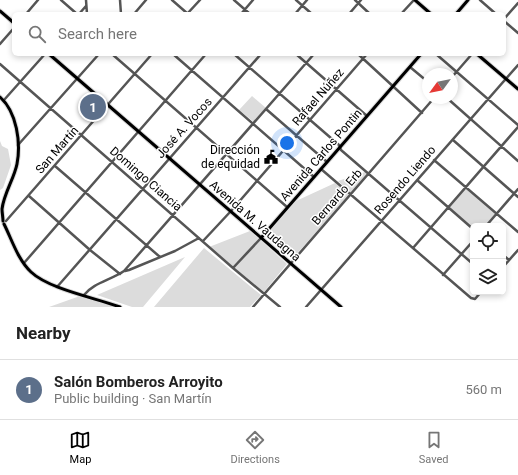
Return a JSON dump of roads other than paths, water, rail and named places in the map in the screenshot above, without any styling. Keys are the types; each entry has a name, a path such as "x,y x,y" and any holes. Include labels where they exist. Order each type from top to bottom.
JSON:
{"main road":[{"path":"414,0 429,12"},
{"path":"458,12 468,0"},
{"path":"0,11 12,21"},
{"name":"Avenida M. Vaudagna","path":"51,56 341,307"},
{"name":"Avenida Carlos Pontin","path":"260,238 420,56"},
{"path":"479,56 518,89"},
{"path":"0,97 4,100 15,122 18,146 17,165 2,208 9,234 24,263 32,273 44,281 119,307"}],"street":[{"path":"28,12 38,0"},
{"path":"62,0 76,12"},
{"path":"86,0 87,12"},
{"path":"120,0 121,12"},
{"path":"136,12 146,0"},
{"path":"172,0 186,12"},
{"path":"234,0 248,12"},
{"path":"243,12 253,0"},
{"path":"296,0 310,12"},
{"path":"297,12 307,0"},
{"path":"355,0 368,12"},
{"path":"351,12 361,0"},
{"path":"404,12 414,0"},
{"path":"480,0 494,12"},
{"path":"190,12 198,1"},
{"path":"506,18 518,3"},
{"path":"80,12 87,5"},
{"path":"506,22 518,34"},
{"path":"0,44 12,30"},
{"path":"4,100 43,56"},
{"path":"18,146 97,56"},
{"path":"114,56 287,207"},
{"name":"San Martín","path":"5,222 150,56"},
{"path":"175,56 314,177"},
{"path":"24,263 204,56"},
{"path":"236,56 310,120 340,147 341,150 470,262"},
{"name":"José A. Vocos","path":"58,287 258,56"},
{"path":"298,56 367,116"},
{"path":"84,296 90,289 124,271 312,56"},
{"path":"360,56 422,113"},
{"name":"Rafael Núñez","path":"203,241 231,211 365,56"},
{"path":"438,56 452,68"},
{"path":"458,71 470,56"},
{"name":"Domingo Ciancia","path":"0,64 233,268 280,307"},
{"name":"Rosendo Liendo","path":"306,307 518,65"},
{"path":"410,67 422,77"},
{"path":"413,248 518,126 458,73"},
{"name":"Bernardo Erb","path":"253,307 429,104"},
{"path":"453,104 518,161"},
{"path":"266,109 327,162"},
{"path":"453,140 518,197"},
{"path":"434,160 518,232"},
{"path":"55,166 160,257"},
{"path":"321,169 471,298 474,299 478,295"},
{"path":"417,180 470,226"},
{"path":"489,223 518,189"},
{"path":"29,196 90,250 120,274"},
{"path":"124,271 160,257 199,238"},
{"name":"Avenida Carlos Pontin","path":"233,268 260,238"},
{"path":"443,274 470,244"},
{"path":"506,264 518,250"}],"place":[{"name":"Salón Bomberos Arroyito","path":"93,107"},
{"name":"Dirección de equidad","path":"271,157"}]}
